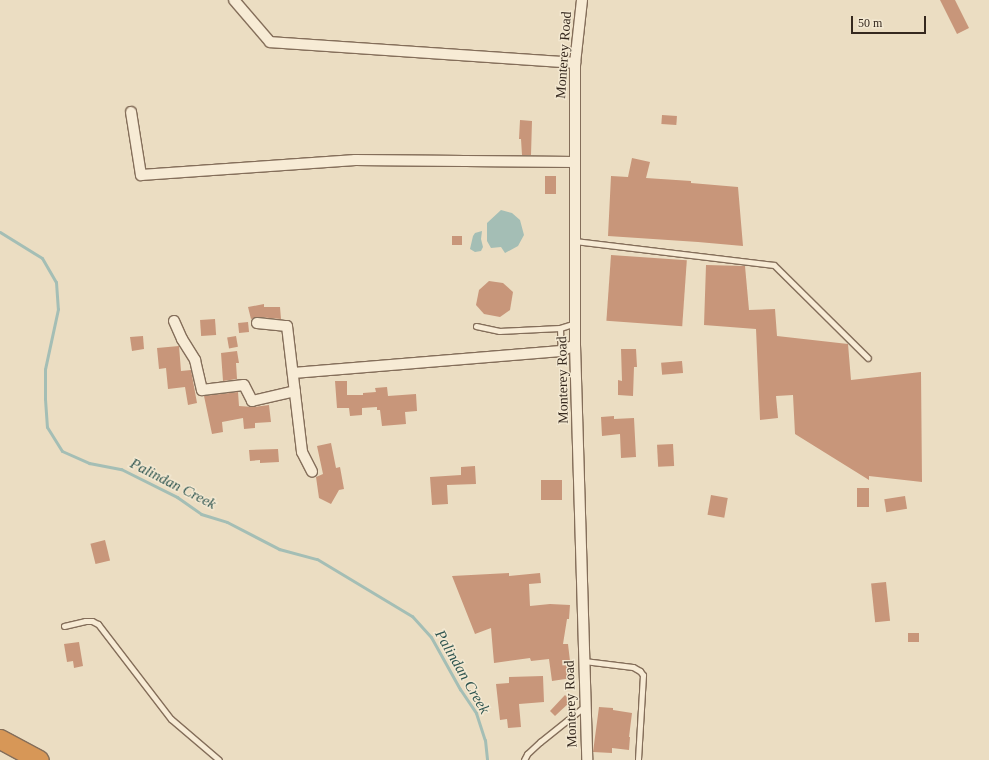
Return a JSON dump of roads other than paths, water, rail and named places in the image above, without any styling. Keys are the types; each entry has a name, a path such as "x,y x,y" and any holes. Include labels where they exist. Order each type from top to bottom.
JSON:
{"highway":[{"path":"0,739 38,760"}],"street":[{"path":"234,0 270,42 576,63"},
{"name":"Monterey Road","path":"582,0 576,63 575,345 587,760"},
{"path":"131,112 141,175 355,160 575,162"},
{"path":"174,321 182,339 195,360 202,390 244,385 252,401 295,391"},
{"path":"258,323 287,326 302,452 312,472"},
{"path":"293,373 561,351 575,345"}],"lane":[{"path":"575,241 774,265 868,358"},
{"path":"476,326 499,331 560,328 575,323"},
{"path":"560,328 561,351"},
{"path":"64,626 85,621 92,621 98,624 171,719 219,760"},
{"path":"584,661 633,667 640,671 642,675 638,760"},
{"path":"524,760 527,754 540,742 585,706"}],"water":[{"path":"501,210 512,213 520,220 524,235 518,246 505,253 501,247 491,248 487,241 487,223"},
{"path":"482,231 481,239 483,247 481,251 475,252 470,249 473,236 475,233"}],"waterway":[{"name":"Palindan Creek","path":"0,232 42,258 56,282 58,309 45,369 45,399 47,427 62,451 89,463 121,469 177,497 201,514 227,522 279,549 317,559 412,616 431,637 460,689 476,713 485,740 487,760"}]}
